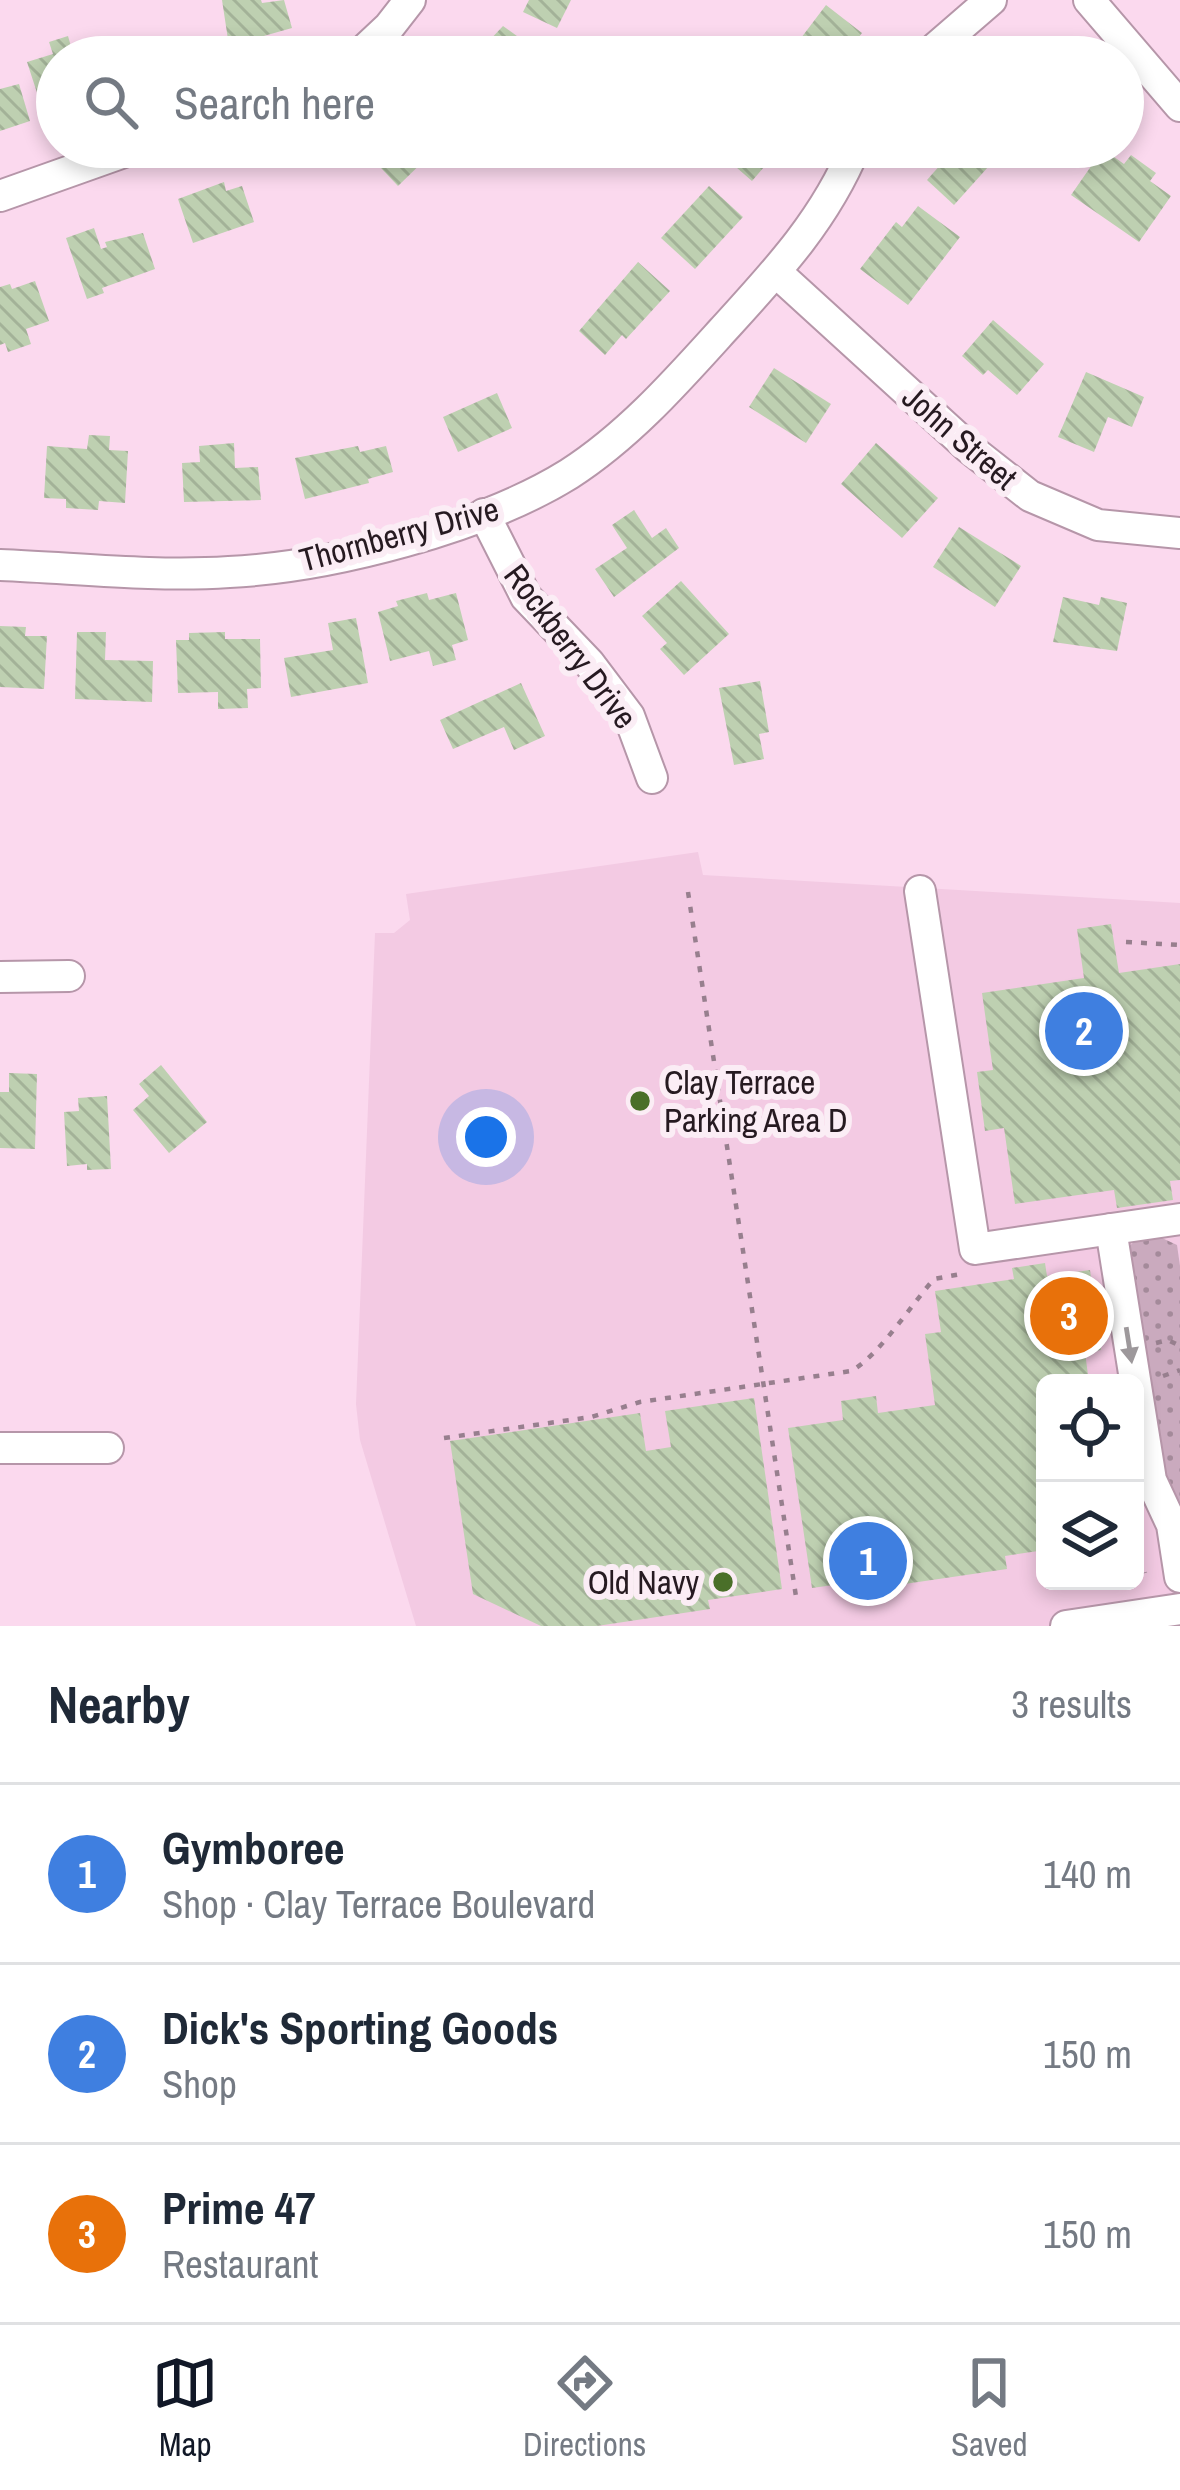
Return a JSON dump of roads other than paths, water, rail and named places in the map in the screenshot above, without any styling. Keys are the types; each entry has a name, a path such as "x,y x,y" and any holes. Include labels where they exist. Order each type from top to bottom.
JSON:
{"street":[{"path":"379,36 410,0"},
{"path":"950,36 992,0"},
{"path":"1089,0 1120,36"},
{"path":"1144,64 1180,106"},
{"path":"0,196 79,168"},
{"name":"Thornberry Drive","path":"0,565 232,572 343,555 484,514 568,475 669,390 776,272 826,206 845,168"},
{"name":"John Street","path":"776,272 969,448 1030,496 1098,525 1180,533"},
{"name":"Rockberry Drive","path":"484,514 526,597 589,663 629,716 652,778"},
{"path":"920,891 976,1249 1179,1223"},
{"path":"0,976 69,976"},
{"path":"1111,1229 1151,1480 1172,1525 1180,1576"},
{"path":"0,1448 109,1448"},
{"path":"1066,1626 1180,1609"}],"place":[{"name":"Dick's Sporting Goods","path":"1084,1031"},
{"name":"Clay Terrace Parking Area D","path":"640,1101"},
{"name":"Prime 47","path":"1069,1316"},
{"name":"Gymboree","path":"868,1561"},
{"name":"Old Navy","path":"723,1582"}]}
